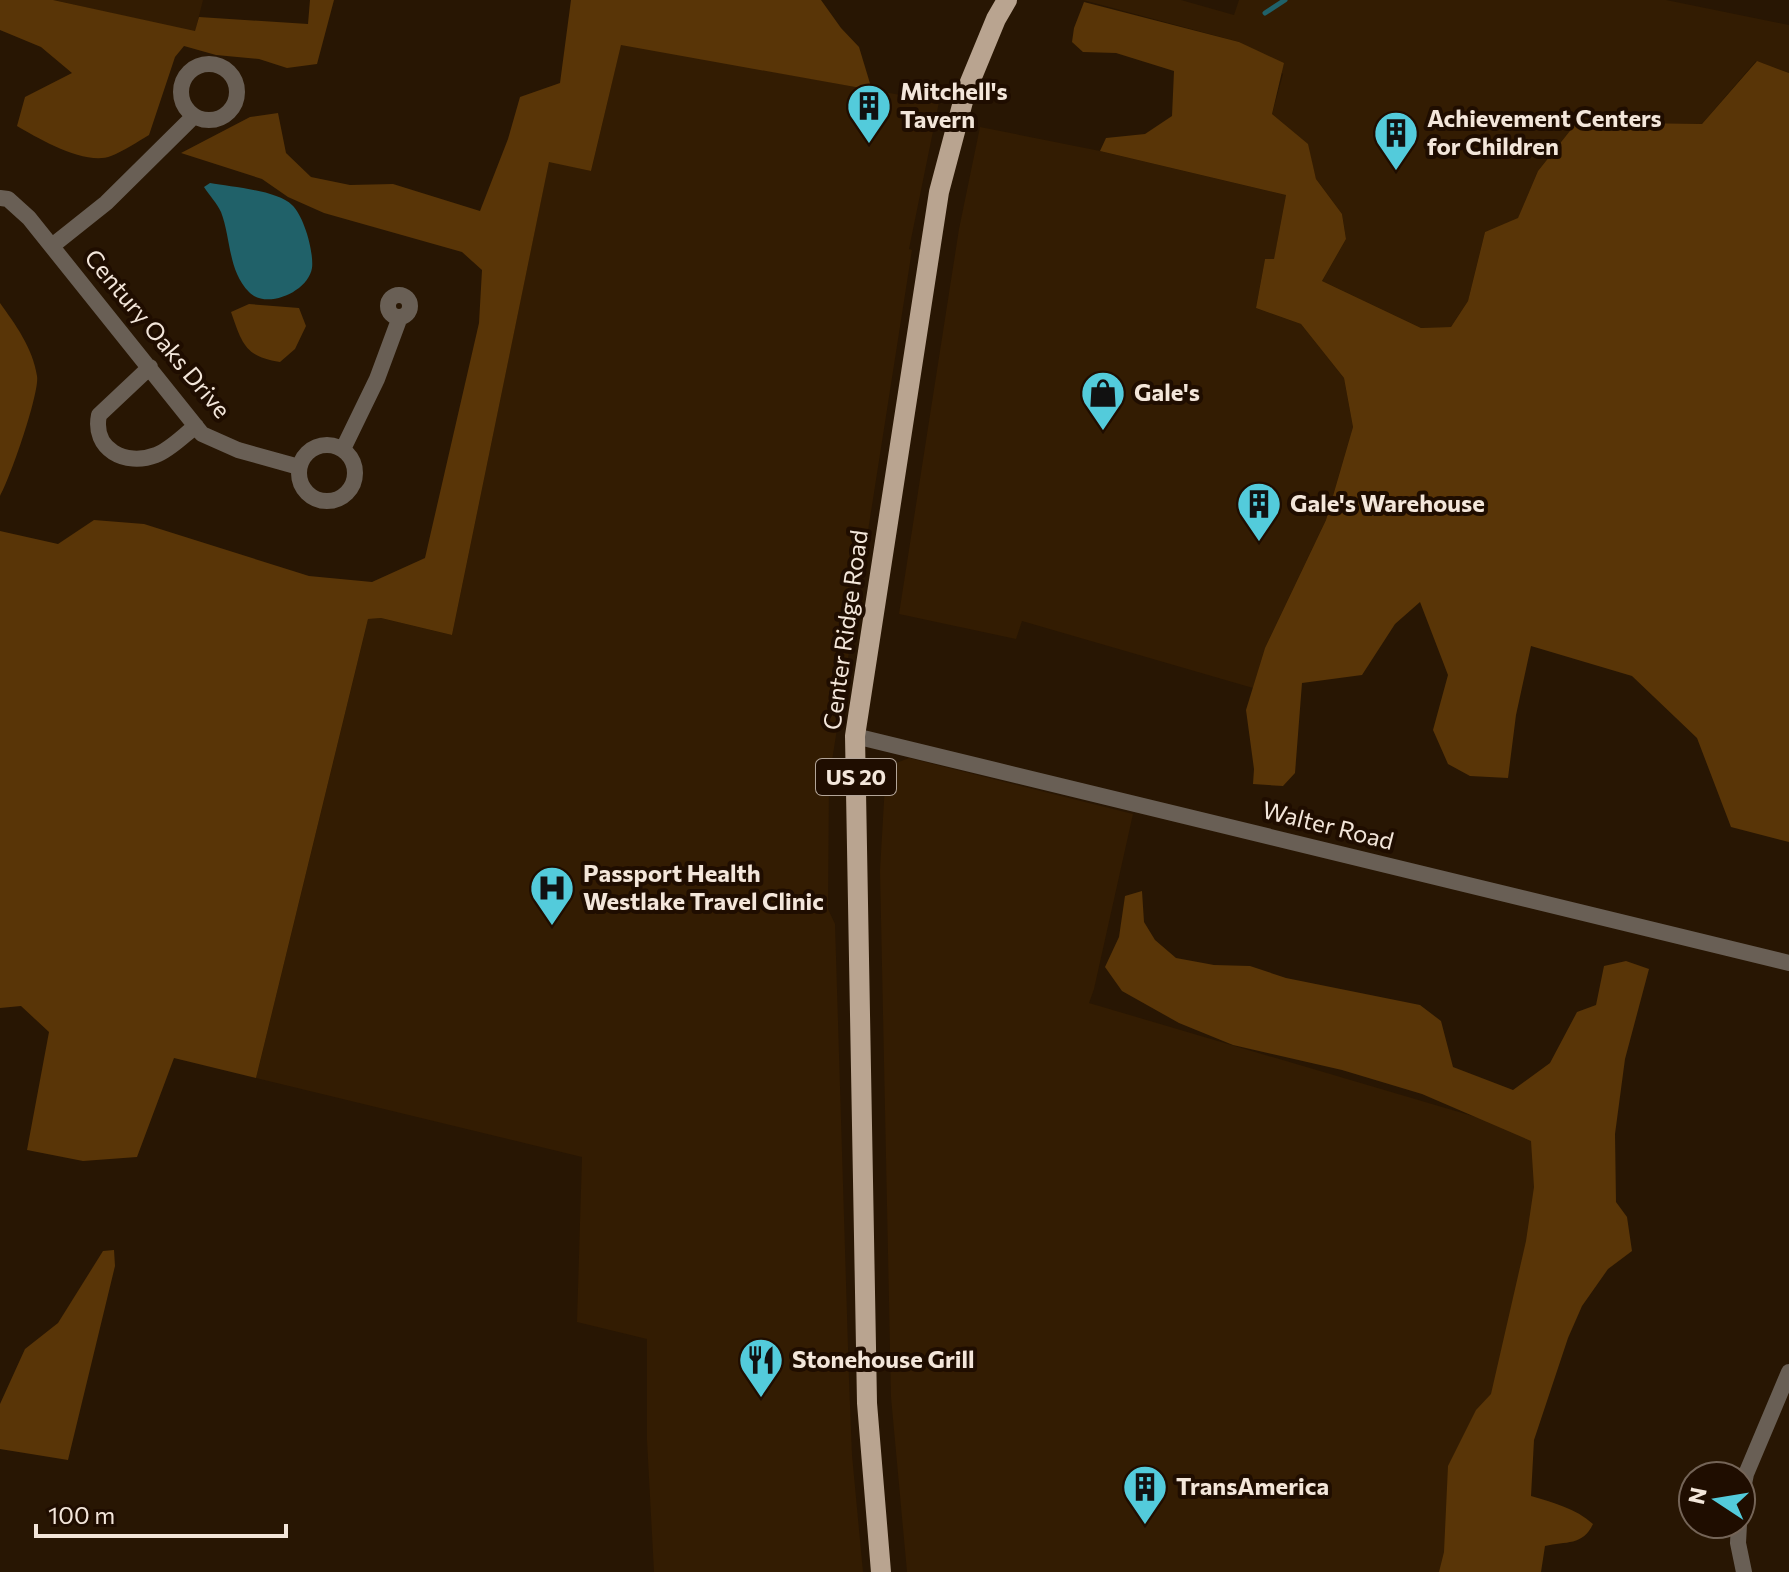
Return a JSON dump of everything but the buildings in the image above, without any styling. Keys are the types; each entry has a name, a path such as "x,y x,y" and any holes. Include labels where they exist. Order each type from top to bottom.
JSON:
{"main road":[{"name":"Center Ridge Road","path":"881,1572 867,1403 855,736 939,192 965,94 1007,0"}],"street":[{"path":"52,246 106,203 194,116"},
{"name":"Century Oaks Drive","path":"0,198 8,199 29,218 202,434 222,444 299,467"},
{"path":"343,449 377,379 400,317"},
{"path":"150,367 99,415 99,436 104,445 111,452 128,458 157,455 196,426"},
{"path":"326,444 343,449 352,458 355,468 355,480 344,496 329,502 315,499 304,491 299,467 308,451 326,444"},
{"name":"Walter Road","path":"855,736 1789,963"},
{"path":"1752,1460 1789,1372"},
{"path":"1738,1540 1744,1572"}],"shaded area":[{"path":"0,0 53,0 195,31 199,17 308,24 310,0 334,0 317,64 287,68 259,59 216,55 184,46 175,57 149,135 116,154 101,158 63,150 17,126 25,97 72,73 41,47 0,30"},
{"path":"53,0 203,0 195,32"},
{"path":"571,0 821,0 859,47 872,90 621,45 591,171 549,162 452,635 381,618 368,619 256,1078 174,1058 137,1157 83,1161 27,1150 49,1032 21,1006 0,1008 0,531 58,544 94,520 144,524 309,576 372,582 425,558 479,323 482,270 462,252 324,213 288,197 262,179 181,153 250,117 278,113 286,153 311,177 350,185 393,184 480,211 508,139 520,97 560,83"},
{"path":"1083,0 1181,0 1234,15 1239,0 1666,0 1789,25 1789,73 1756,61 1702,124 1577,122 1538,171 1518,219 1485,232 1468,301 1451,327 1421,328 1322,281 1346,239 1342,214 1316,179 1307,144 1272,114 1283,74 1257,52 1239,42"},
{"path":"1084,2 1239,42 1284,63 1272,114 1308,144 1316,179 1342,214 1346,239 1322,281 1421,328 1451,327 1468,301 1485,232 1518,218 1538,171 1577,122 1702,124 1757,61 1789,73 1789,842 1731,827 1697,738 1632,676 1531,646 1516,715 1508,778 1470,776 1448,764 1433,730 1448,675 1420,602 1395,624 1362,675 1302,683 1295,773 1283,786 1253,784 1254,769 1246,710 1265,648 1326,520 1353,427 1344,378 1301,324 1256,308 1265,259 1274,259 1286,195 1100,151 1106,138 1145,134 1172,116 1174,71 1116,53 1083,52 1072,42"},
{"path":"621,44 939,102 909,249 912,250 829,780 828,909 835,924 852,1455 863,1572 654,1572 647,1440 647,1339 577,1322 582,1157 256,1078 368,619 381,618 452,635 549,161 591,171"},
{"path":"980,127 1100,151 1286,195 1274,260 1265,259 1256,308 1301,324 1344,378 1353,427 1326,520 1265,648 1253,688 1022,621 1016,639 899,614 959,229"},
{"path":"0,303 27,346 35,366 37,385 23,436 0,496"},
{"path":"249,304 299,308 306,326 295,349 280,362 252,352 242,340 231,312"},
{"path":"909,758 1133,814 1089,1003 1554,1140 1463,1572 907,1572 891,1397 880,870 886,767"},
{"path":"1142,891 1144,922 1155,940 1176,958 1214,965 1250,966 1286,978 1420,1005 1441,1021 1453,1067 1513,1090 1550,1063 1577,1012 1596,1005 1604,966 1626,961 1649,969 1625,1059 1615,1134 1616,1202 1627,1217 1632,1251 1608,1269 1582,1306 1534,1440 1531,1496 1572,1510 1593,1524 1579,1539 1545,1546 1541,1572 1439,1572 1444,1552 1448,1466 1476,1410 1491,1394 1526,1241 1534,1187 1531,1141 1422,1094 1342,1070 1233,1045 1179,1023 1122,991 1105,967 1119,937 1125,896"},
{"path":"114,1250 115,1266 68,1460 0,1449 0,1404 25,1349 58,1323 103,1251"}],"water":[{"path":"210,183 276,196 296,210 307,235 312,268 309,277 295,291 275,299 265,299 256,297 242,284 221,212 204,187"}],"waterway":[{"path":"1265,13 1285,0"}],"place":[{"name":"Mitchell's Tavern","path":"869,145"},
{"name":"Achievement Centers for Children","path":"1396,172"},
{"name":"Gale's","path":"1103,432"},
{"name":"Gale's Warehouse","path":"1259,543"},
{"name":"Passport Health Westlake Travel Clinic","path":"552,927"},
{"name":"Stonehouse Grill","path":"761,1399"},
{"name":"TransAmerica","path":"1145,1526"}]}
